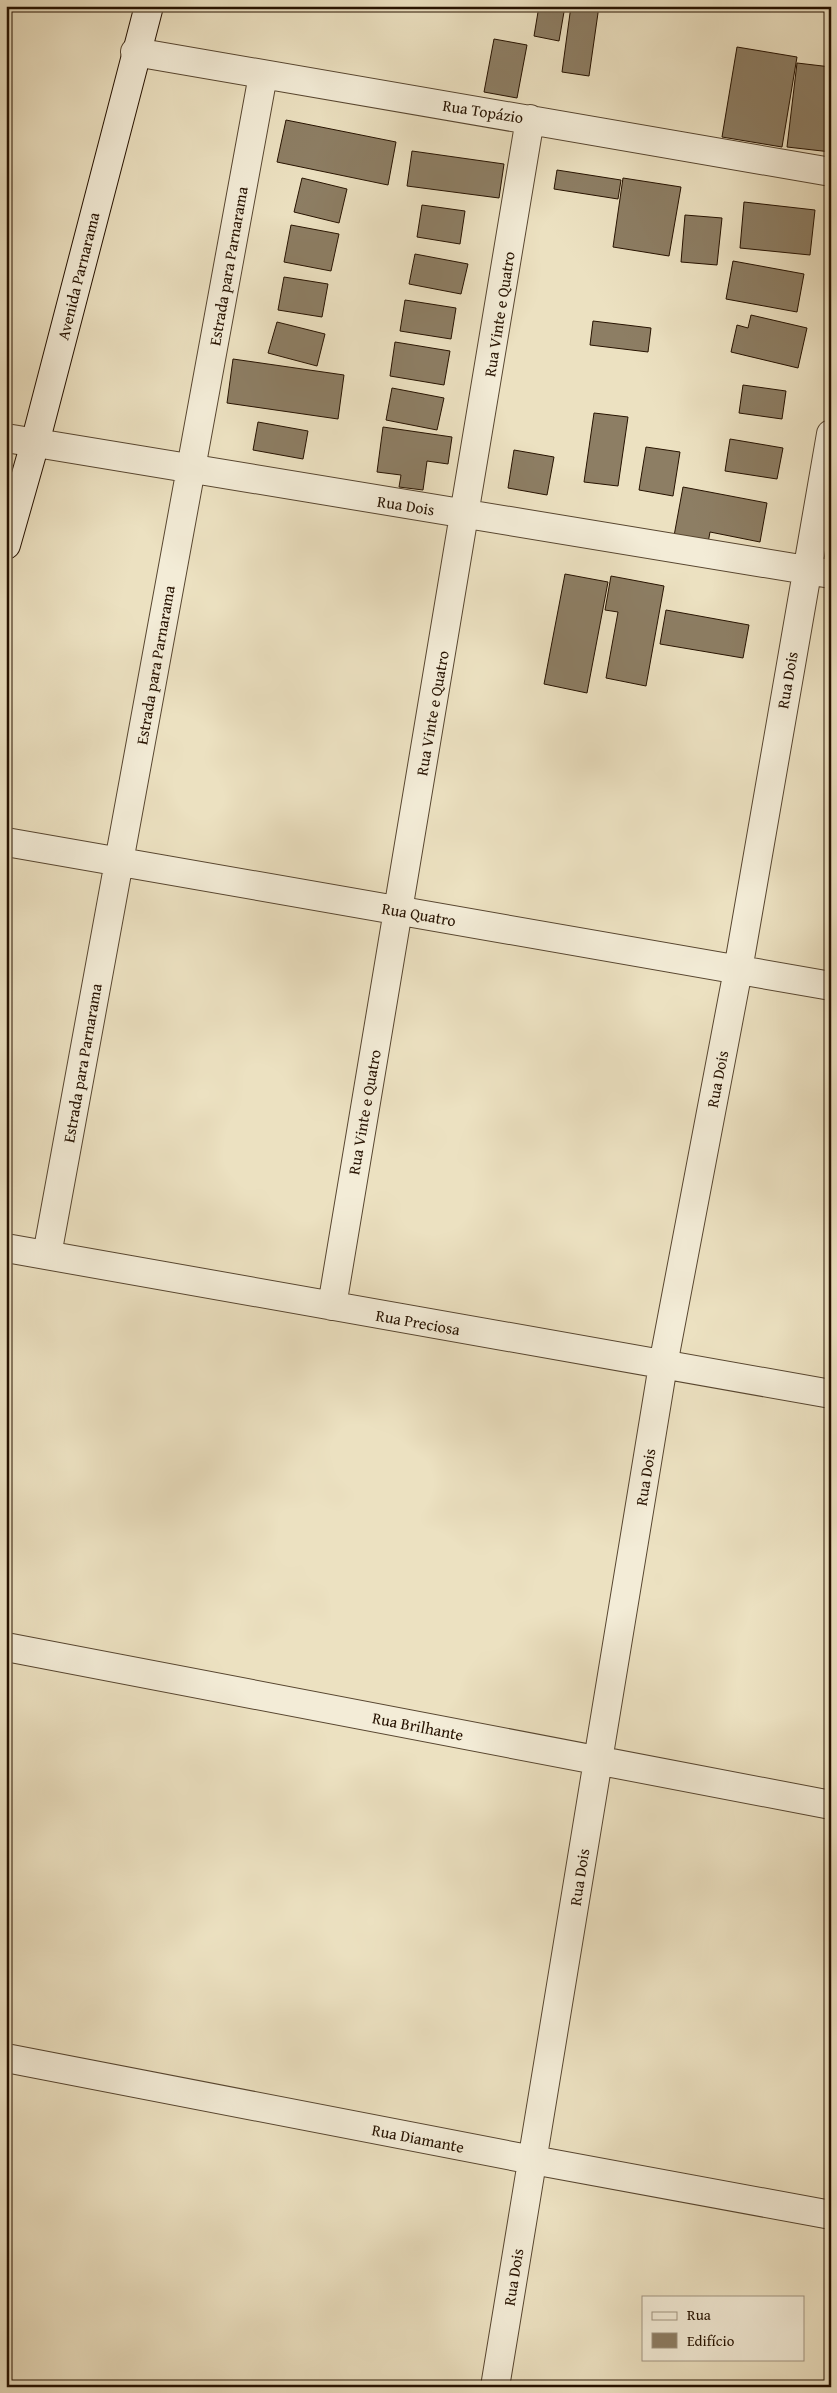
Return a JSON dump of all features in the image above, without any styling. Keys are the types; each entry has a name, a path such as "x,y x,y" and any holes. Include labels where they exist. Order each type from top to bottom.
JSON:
{"street":[{"name":"Avenida Parnarama","path":"6,545 35,443 135,52 149,6"},
{"name":"Rua Topázio","path":"135,52 831,172"},
{"name":"Estrada para Parnarama","path":"47,1255 263,75"},
{"name":"Rua Vinte e Quatro","path":"332,1306 466,515 530,119"},
{"name":"Rua Dois","path":"495,2387 663,1365 738,970 818,572 831,434"},
{"name":"Rua Dois","path":"6,438 818,572"},
{"name":"Rua Quatro","path":"6,842 831,986"},
{"name":"Rua Preciosa","path":"6,1248 831,1394"},
{"name":"Rua Brilhante","path":"6,1647 831,1805"},
{"name":"Rua Diamante","path":"6,2058 533,2160 831,2215"}],"building":[{"path":"539,6 565,6 559,41 534,36"},
{"path":"571,6 599,6 589,76 562,72"},
{"path":"494,39 527,45 517,98 484,92"},
{"path":"737,47 797,57 782,147 722,137"},
{"path":"797,63 831,67 831,152 787,147"},
{"path":"286,120 396,142 388,185 277,162"},
{"path":"412,151 504,164 499,198 407,186"},
{"path":"557,170 621,180 618,199 554,189"},
{"path":"302,178 347,189 339,223 294,212"},
{"path":"623,178 681,187 669,256 613,247"},
{"path":"744,202 815,210 810,255 740,248"},
{"path":"422,205 465,211 460,244 417,237"},
{"path":"685,215 722,218 717,265 681,262"},
{"path":"291,225 339,234 331,271 284,262"},
{"path":"415,254 468,264 461,294 409,284"},
{"path":"733,261 804,274 797,312 726,299"},
{"path":"284,277 328,284 322,317 278,310"},
{"path":"405,300 456,308 451,339 400,331"},
{"path":"751,315 807,328 798,368 731,352 737,325 748,328"},
{"path":"593,321 651,328 648,352 590,345"},
{"path":"277,322 325,334 317,366 268,353"},
{"path":"395,342 450,351 444,385 390,376"},
{"path":"233,359 344,375 338,419 227,403"},
{"path":"743,385 786,391 782,419 739,413"},
{"path":"392,388 444,398 437,430 386,420"},
{"path":"594,413 628,417 618,486 584,482"},
{"path":"258,422 308,431 303,459 253,450"},
{"path":"383,427 452,437 448,464 427,461 423,490 399,487 401,475 377,472"},
{"path":"730,439 783,448 777,479 725,471"},
{"path":"646,447 680,452 673,496 639,490"},
{"path":"514,450 554,457 547,495 508,488"},
{"path":"683,487 767,503 760,542 710,532 708,543 674,536"},
{"path":"565,574 608,582 587,693 544,684"},
{"path":"611,576 664,586 646,686 606,678 618,612 605,610"},
{"path":"666,610 749,625 743,658 660,644"}]}
